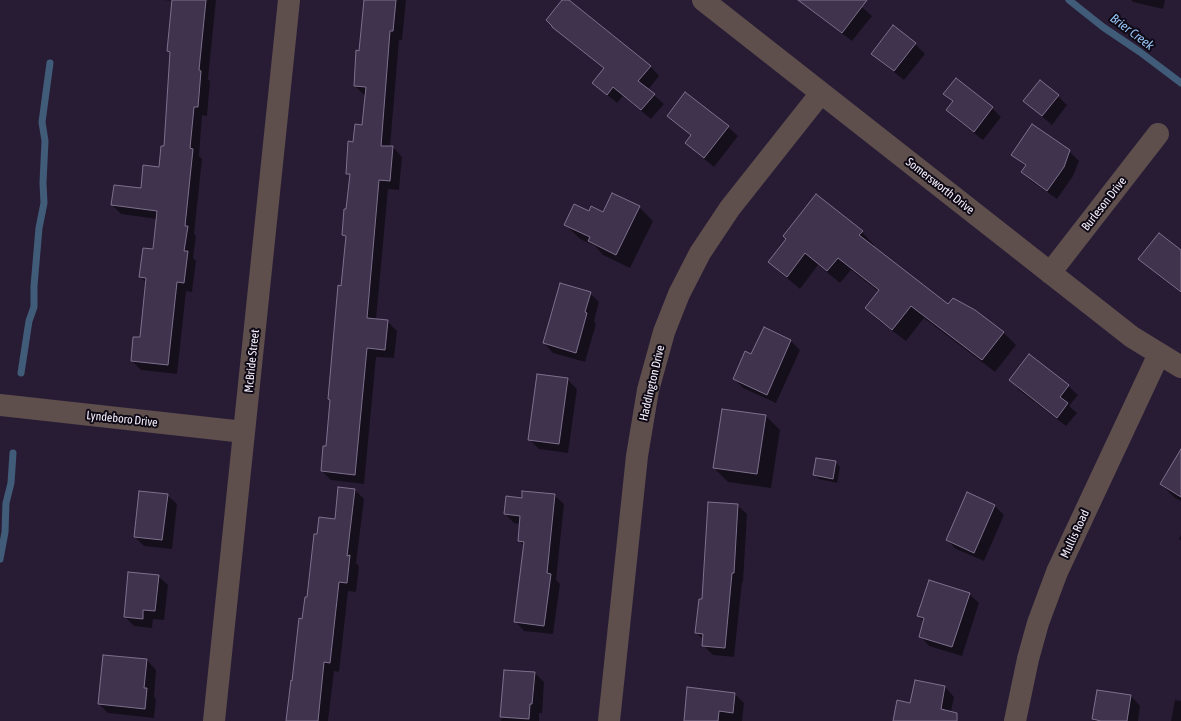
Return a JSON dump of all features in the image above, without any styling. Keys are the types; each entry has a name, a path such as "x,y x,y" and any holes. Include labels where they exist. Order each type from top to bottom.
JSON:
{"street":[{"name":"McBride Street","path":"214,721 288,0"},
{"name":"Somersworth Drive","path":"703,0 1132,338 1181,367"},
{"name":"Haddington Drive","path":"609,721 638,456 648,390 664,332 679,294 700,253 730,208 821,93"},
{"name":"Burleson Drive","path":"1050,273 1158,134"},
{"name":"Mullis Road","path":"1014,721 1038,623 1057,572 1159,354"},
{"name":"Lyndeboro Drive","path":"0,405 244,432"}],"building":[{"path":"172,0 206,0 199,70 201,71 198,107 194,107 190,148 193,149 185,226 188,226 184,251 188,251 184,283 177,282 168,365 131,361 133,337 140,337 146,278 139,277 143,248 153,249 157,211 111,205 114,185 141,188 143,165 159,167 161,146 164,146 170,52 167,51"},
{"path":"364,0 396,0 393,31 390,31 381,146 393,146 390,181 379,180 367,318 388,320 385,350 367,348 355,475 321,471 323,446 326,446 330,400 328,399 338,285 341,286 346,236 342,235 344,209 346,209 350,174 346,174 348,141 353,142 355,124 362,125 366,87 354,86 356,50 359,51"},
{"path":"562,0 569,0 651,66 638,81 655,94 641,110 613,87 607,95 592,83 604,68 552,27 546,20"},
{"path":"798,0 867,0 842,33"},
{"path":"893,25 916,43 894,71 871,54"},
{"path":"956,78 993,107 974,132 946,110 953,101 943,94"},
{"path":"1040,80 1059,95 1042,116 1023,101"},
{"path":"685,92 729,126 704,158 685,143 691,135 667,116"},
{"path":"1032,124 1070,150 1064,167 1047,191 1021,172 1026,165 1011,155"},
{"path":"612,193 640,206 616,255 588,241 590,237 564,225 574,204 589,211 591,206 603,212"},
{"path":"816,194 863,231 859,235 948,304 953,298 975,310 1004,332 982,360 911,306 892,330 865,308 879,290 838,258 827,271 805,253 787,277 768,262 786,239 783,236"},
{"path":"1159,233 1181,250 1181,292 1138,259"},
{"path":"560,283 591,292 576,353 543,343"},
{"path":"764,327 791,340 767,395 733,379 745,351 751,354"},
{"path":"1029,354 1069,385 1060,397 1068,403 1057,418 1009,380"},
{"path":"537,374 568,378 559,444 528,440"},
{"path":"722,409 766,415 757,474 713,468"},
{"path":"1181,449 1181,497 1160,484"},
{"path":"816,458 836,461 833,479 813,475"},
{"path":"338,487 355,489 347,556 350,555 347,583 339,582 330,663 324,662 318,721 286,721 299,618 302,619 305,597 307,597 314,534 317,534 319,517 335,519"},
{"path":"139,491 168,494 162,540 134,537"},
{"path":"522,491 555,494 547,573 551,574 544,626 514,622 524,542 518,541 520,516 504,514 506,496 522,498"},
{"path":"967,492 995,505 974,553 946,540"},
{"path":"708,502 738,504 734,573 732,573 725,648 702,646 703,634 695,633 699,599 702,599"},
{"path":"128,572 159,575 155,611 143,610 143,619 124,617"},
{"path":"929,580 970,593 952,647 919,637 924,618 917,616"},
{"path":"103,655 147,659 144,688 147,688 145,709 98,704"},
{"path":"504,670 535,672 529,719 500,717"},
{"path":"915,680 945,686 941,709 957,713 957,721 893,721 897,700 910,703"},
{"path":"687,687 735,693 733,713 719,711 718,721 684,721"},
{"path":"1097,690 1131,695 1127,721 1101,721 1092,719"}],"waterway":[{"name":"Brier Creek","path":"1069,0 1103,27 1140,52 1181,83"},
{"path":"21,373 29,321 34,307 34,286 39,228 44,203 43,183 45,141 42,122 50,63"},
{"path":"0,559 5,532 6,503 11,483 13,453"}]}
